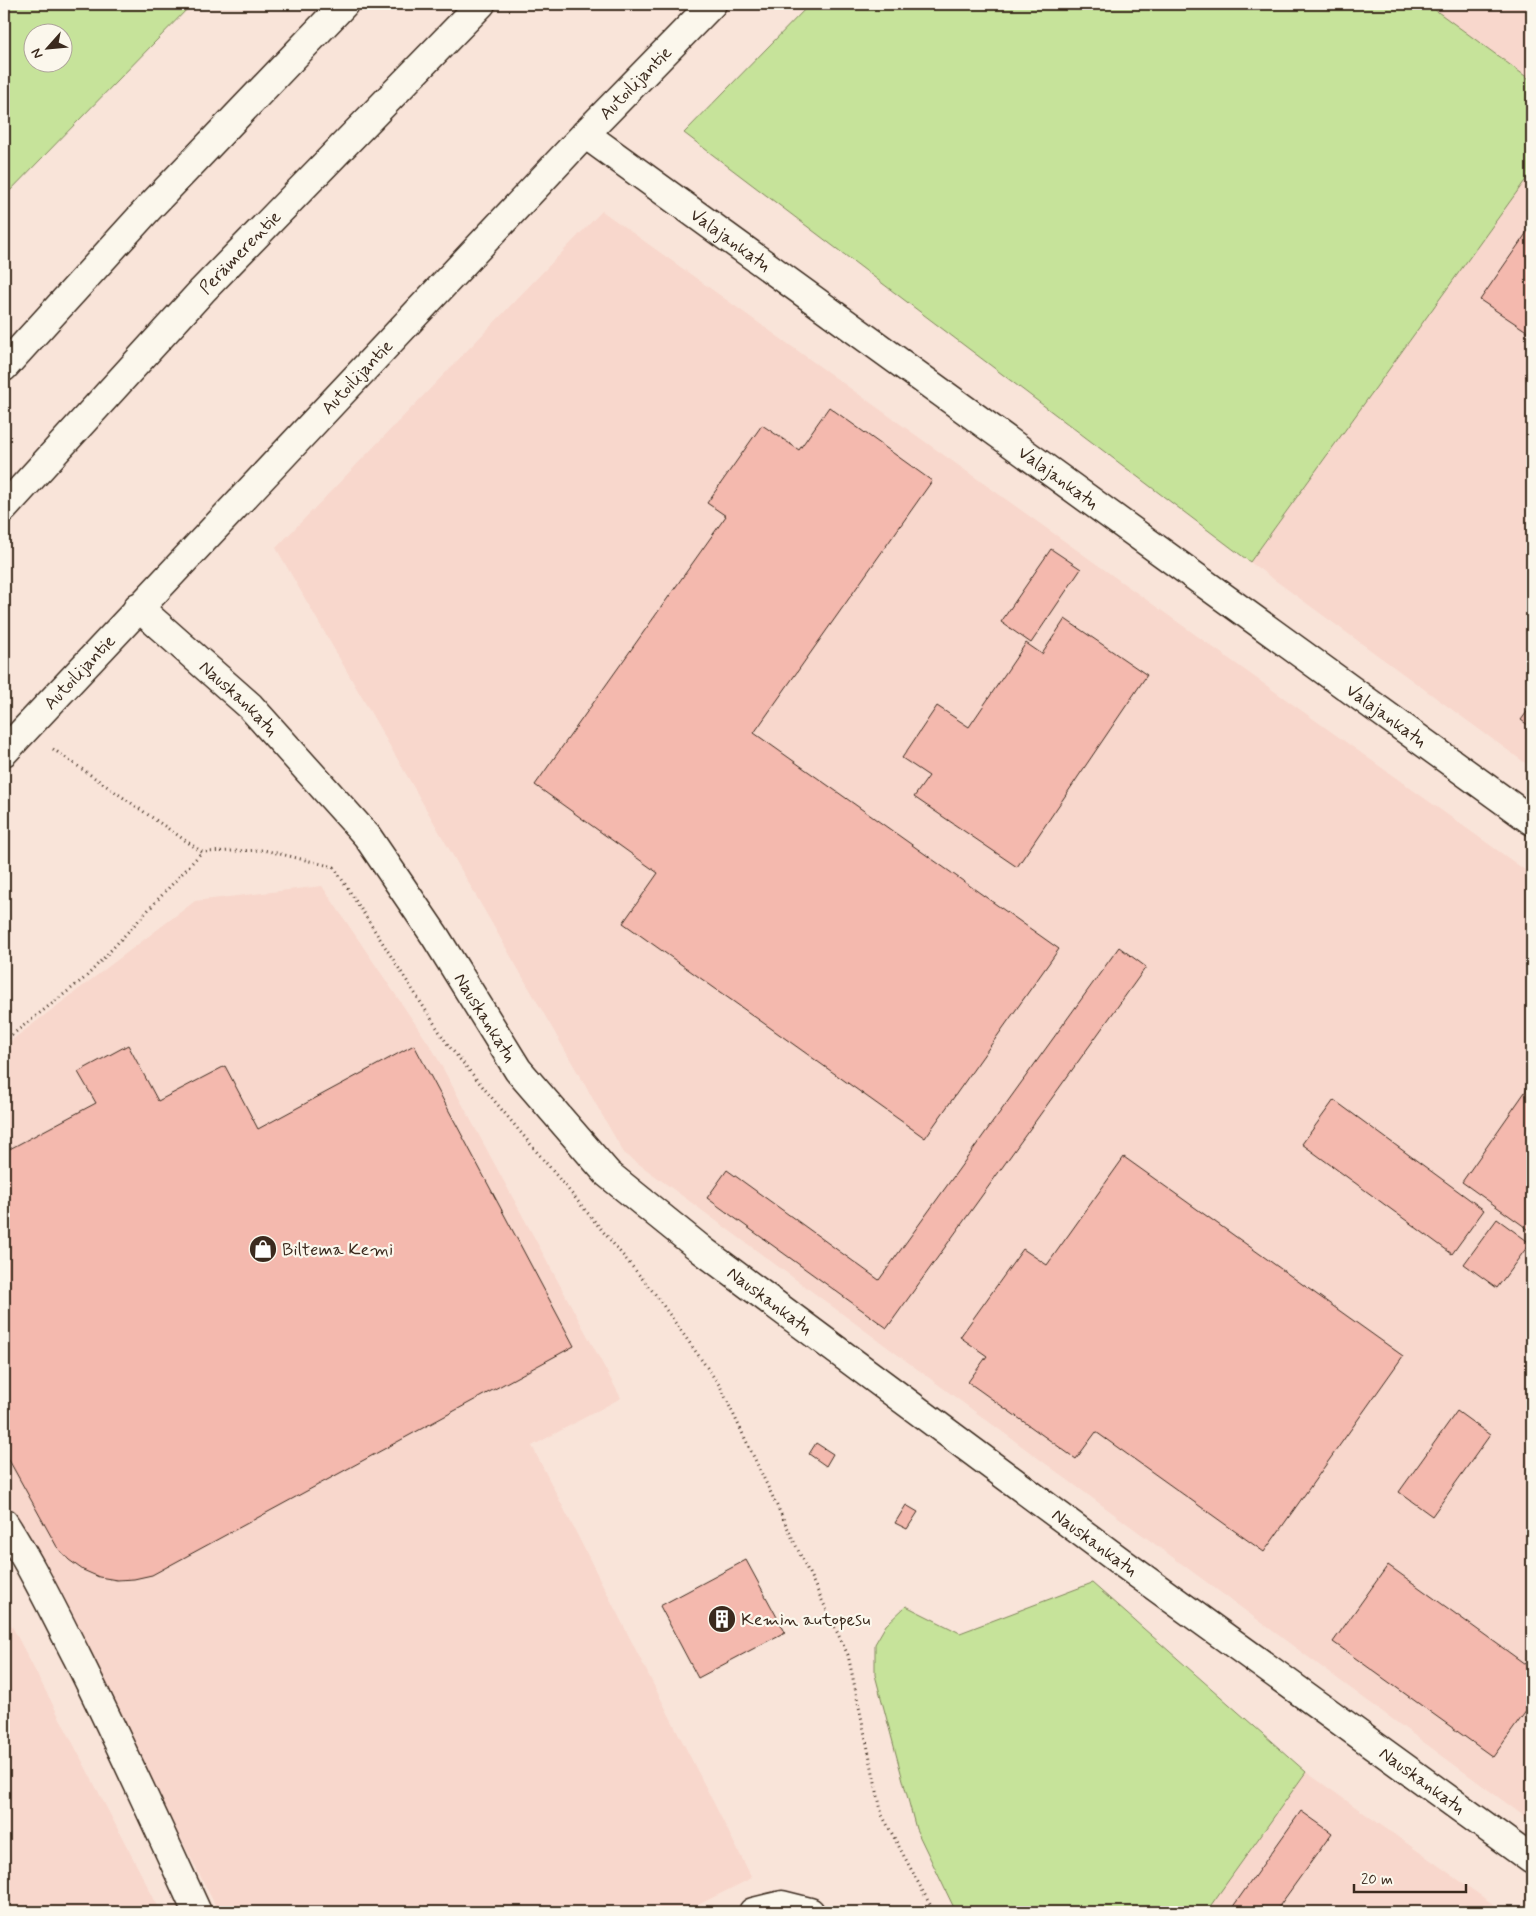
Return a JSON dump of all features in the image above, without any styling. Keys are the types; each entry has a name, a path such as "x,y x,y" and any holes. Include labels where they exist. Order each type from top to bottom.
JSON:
{"main road":[{"path":"4,367 148,210 344,4"},
{"name":"Perämerentie","path":"4,508 202,291 481,4"},
{"name":"Autoilijantie","path":"4,752 138,607 585,134 712,4"},
{"name":"Valajankatu","path":"585,134 1532,821"},
{"name":"Nauskankatu","path":"138,607 250,706 367,836 435,936 518,1070 608,1174 710,1256 1116,1558 1532,1860"},
{"path":"4,1524 18,1545 64,1630 106,1715 197,1912"},
{"path":"753,1912 782,1905 810,1912"}],"path":[{"path":"47,746 202,852 264,850 334,867 448,1045 655,1294 720,1386 848,1655 882,1815 934,1912"},
{"path":"4,1041 86,977 202,852"}],"shaded area":[{"path":"1427,4 1532,4 1532,81"},
{"path":"1532,171 1532,768 1250,562"},
{"path":"602,211 1532,875 1532,1822 624,1153 276,548"},
{"path":"322,886 433,1050 621,1398 532,1446 752,1878 684,1912 219,1912 4,1500 4,1046 195,901"},
{"path":"4,1611 161,1912 4,1912"},
{"path":"1306,1772 1504,1912 1206,1912"}],"green space":[{"path":"4,4 192,4 4,197"},
{"path":"810,4 1427,4 1532,81 1532,171 1250,562 684,133"},
{"path":"1092,1583 1306,1772 1206,1912 956,1912 916,1829 875,1675 875,1644 886,1625 906,1606 960,1633"}],"building":[{"path":"1532,225 1532,332 1531,334 1480,300"},
{"path":"829,407 932,481 754,733 1059,949 925,1138 623,923 658,873 535,785 726,516 707,503 762,425 799,450"},
{"path":"1051,549 1081,569 1031,643 1001,622"},
{"path":"1065,619 1147,675 1017,867 914,797 929,776 902,758 937,706 969,727 1026,643 1042,654"},
{"path":"1532,705 1532,728 1521,720"},
{"path":"1119,947 1146,967 887,1328 707,1198 727,1170 879,1280"},
{"name":"Biltema Kemi","path":"128,1045 158,1101 225,1066 258,1129 414,1045 574,1346 152,1575 117,1580 99,1577 83,1570 69,1560 57,1547 4,1451 4,1152 96,1103 78,1072"},
{"path":"1532,1082 1532,1232 1462,1182"},
{"path":"1334,1100 1484,1210 1452,1254 1302,1144"},
{"path":"1124,1157 1403,1356 1264,1552 1096,1432 1076,1459 968,1382 987,1356 960,1337 1023,1249 1047,1265"},
{"path":"1497,1219 1530,1243 1497,1288 1464,1264"},
{"path":"1457,1411 1490,1435 1432,1516 1399,1492"},
{"path":"816,1443 833,1454 826,1466 809,1454"},
{"path":"906,1505 918,1512 907,1529 895,1523"},
{"name":"Kemin autopesu","path":"746,1560 785,1632 698,1678 660,1606"},
{"path":"1388,1565 1532,1669 1532,1703 1493,1757 1333,1642"},
{"path":"1301,1811 1332,1833 1275,1912 1239,1912 1232,1908"}],"place":[{"name":"Biltema Kemi","path":"263,1249"},
{"name":"Kemin autopesu","path":"722,1619"}]}
